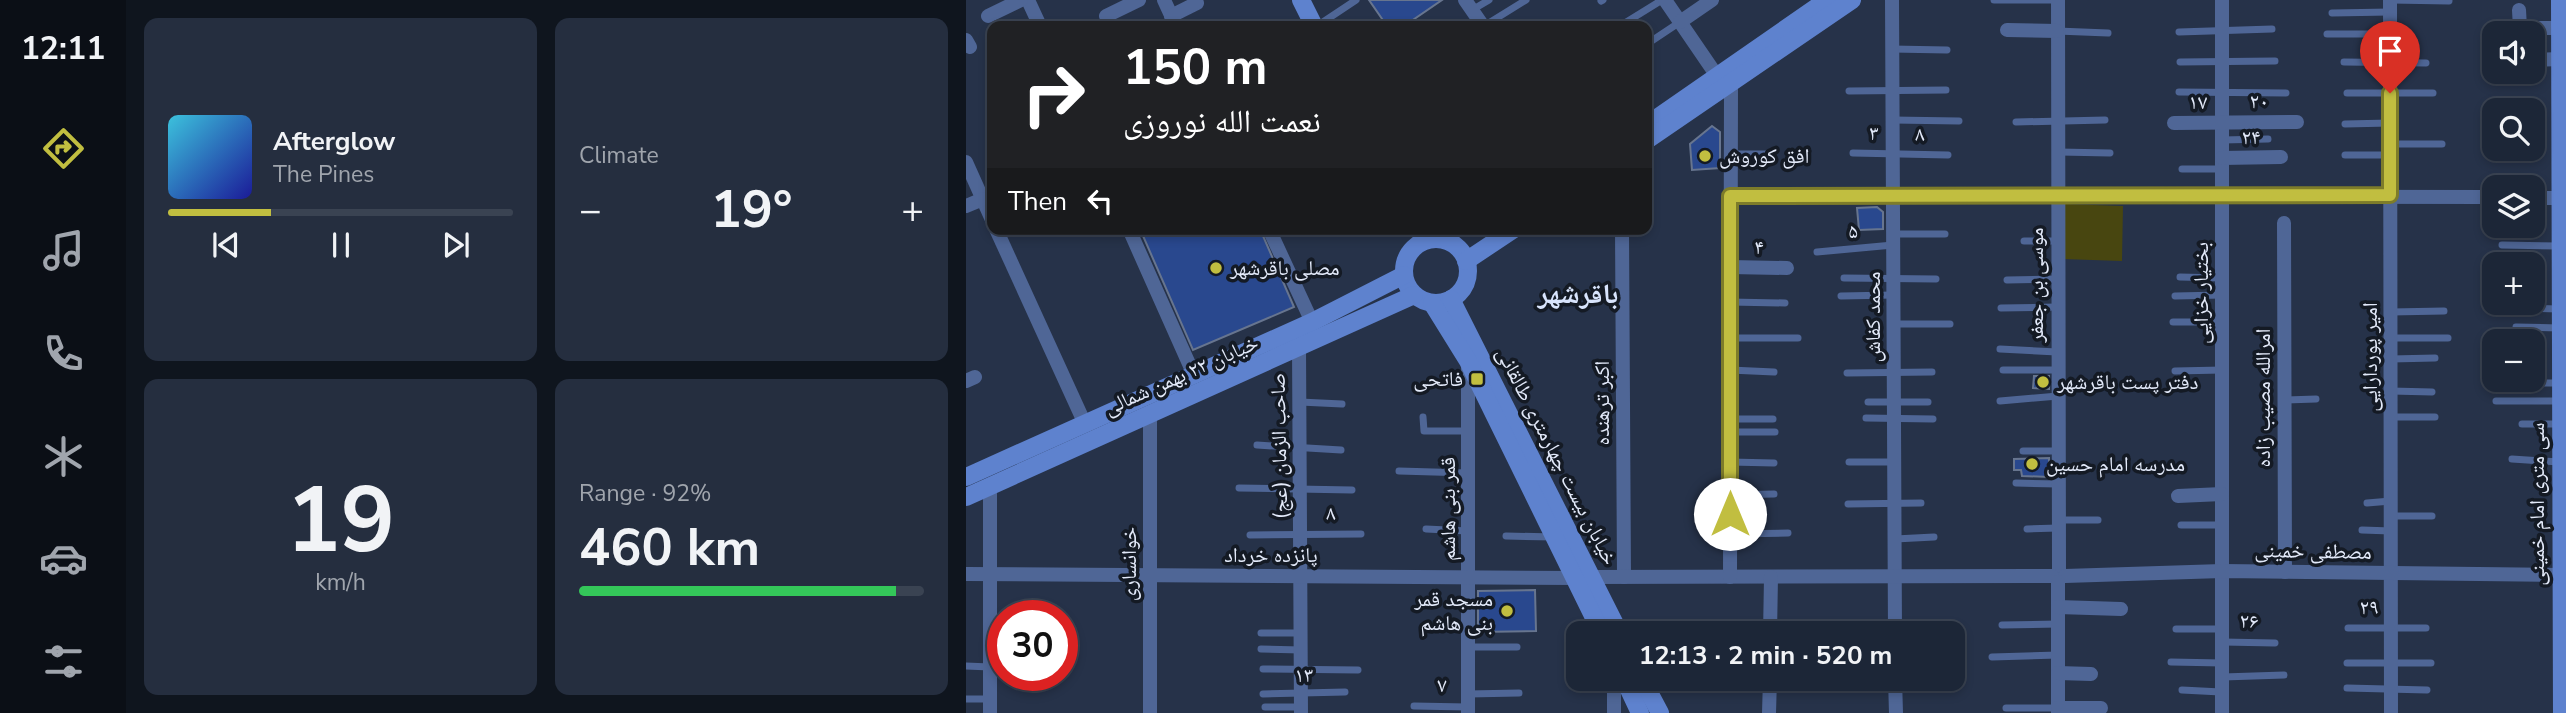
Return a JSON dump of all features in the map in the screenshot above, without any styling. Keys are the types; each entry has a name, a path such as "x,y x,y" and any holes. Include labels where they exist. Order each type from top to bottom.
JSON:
{"street":[{"path":"988,16 1021,0"},
{"path":"1028,0 1038,21"},
{"path":"1106,16 1139,0"},
{"path":"1164,0 1173,21 1197,3"},
{"path":"1301,0 1312,21"},
{"path":"1663,0 1724,80 1730,154 1730,577"},
{"path":"1680,22 1712,0"},
{"path":"1652,137 1827,0"},
{"path":"1652,122 1852,0"},
{"name":"محمد کفاش","path":"1892,0 1895,621"},
{"name":"موسی بن جعفر","path":"2058,0 2058,710"},
{"name":"بختیار خزایی","path":"2222,0 2222,713"},
{"name":"سی متری امام خمینی","path":"2560,0 2562,713"},
{"name":"امیر پوردارایی","path":"2391,4 2391,713"},
{"path":"1469,5 1480,21"},
{"path":"2519,10 2520,28 2560,28"},
{"path":"2007,30 2057,31"},
{"path":"2545,60 2559,59"},
{"name":"۲۰","path":"2222,123 2297,122"},
{"name":"۱۷","path":"2174,123 2222,123"},
{"name":"۲۴","path":"2222,164 2281,157"},
{"path":"966,162 987,208"},
{"path":"1730,196 2222,194 2482,197"},
{"path":"2545,198 2559,198"},
{"path":"966,206 983,199"},
{"name":"امرالله مصیب زاده","path":"2284,223 2285,572"},
{"path":"999,235 1085,424"},
{"path":"1132,235 1194,375"},
{"path":"1272,235 1311,322"},
{"path":"1463,256 1487,235"},
{"path":"1463,256 1503,235"},
{"name":"اکبر ترهنده","path":"1622,235 1624,577"},
{"path":"1432,303 1451,299 1463,287 1468,270 1463,256 1454,245 1416,236 1407,257 1404,275 1414,295 1432,303 1474,357 1555,537 1584,578 1598,621"},
{"name":"۴","path":"1730,267 1787,268"},
{"name":"خیابان ۲۲ بهمن شمالی","path":"967,476 1311,322 1404,275"},
{"name":"خیابان ۲۲ بهمن شمالی","path":"966,497 1414,295"},
{"name":"خیابان بیست چهارمتری طالقانی","path":"1451,299 1474,357 1584,578 1612,621"},
{"name":"صاحب الزمان (عج)","path":"1299,347 1301,704"},
{"name":"قمر بنی هاشم","path":"1468,704 1469,431 1474,357"},
{"name":"خوانساری","path":"1150,414 1150,713"},
{"path":"989,600 990,486"},
{"path":"2178,496 2222,494"},
{"name":"مصطفی خمینی","path":"1584,578 2058,576 2222,572 2560,575"},
{"name":"پانزده خرداد","path":"966,574 1584,578"},
{"path":"1770,621 1771,577"},
{"path":"2058,607 2121,609"},
{"path":"2058,673 2091,674"},
{"path":"1614,691 1614,713"},
{"path":"1630,691 1640,713"},
{"path":"1649,691 1660,713"},
{"path":"1769,713 1770,691"},
{"path":"1895,691 1895,713"},
{"path":"2058,710 2101,709"}],"lane":[{"path":"1323,21 1356,0"},
{"path":"1469,5 1489,0"},
{"path":"1491,21 1526,0"},
{"path":"1628,21 1663,0"},
{"path":"1994,0 2058,0"},
{"path":"2332,13 2391,4 2449,1"},
{"path":"1652,41 1680,22"},
{"path":"2179,32 2272,29"},
{"path":"2057,31 2108,33"},
{"path":"2327,34 2390,34"},
{"path":"1892,50 1947,50"},
{"path":"2180,62 2275,61"},
{"path":"2344,61 2426,62"},
{"path":"1849,91 1946,90"},
{"path":"2179,92 2286,93"},
{"path":"2347,93 2433,93"},
{"path":"1893,120 1959,121"},
{"path":"2015,122 2105,120"},
{"path":"2344,124 2390,123"},
{"path":"2222,140 2268,139"},
{"path":"2344,155 2442,144"},
{"path":"2057,152 2110,153"},
{"name":"۳","path":"1853,153 1893,155"},
{"path":"1730,154 1769,154"},
{"name":"۸","path":"1893,155 1948,155"},
{"path":"2182,169 2222,164"},
{"name":"۵","path":"1817,252 1894,239 1945,234"},
{"path":"2024,241 2057,241"},
{"path":"2502,245 2559,246"},
{"path":"2180,277 2222,278"},
{"path":"1844,278 1936,279"},
{"path":"2007,280 2057,279"},
{"path":"1842,296 1894,295"},
{"path":"2175,296 2222,295"},
{"path":"1730,302 1785,303"},
{"path":"2001,308 2057,307"},
{"path":"2545,309 2559,309"},
{"path":"2390,312 2444,311"},
{"path":"2173,322 2222,322"},
{"path":"1894,324 1950,324"},
{"path":"2516,327 2559,328"},
{"path":"1730,338 1798,338"},
{"path":"2391,338 2448,338"},
{"path":"2000,349 2057,352"},
{"path":"2391,359 2435,358"},
{"path":"1730,370 1774,372"},
{"path":"2003,370 2057,370"},
{"path":"2175,371 2222,370"},
{"path":"1847,373 1932,373"},
{"path":"2545,388 2560,392"},
{"path":"2391,391 2432,392"},
{"path":"2496,401 2560,392"},
{"path":"2000,401 2058,397"},
{"path":"2284,400 2316,399"},
{"path":"1300,402 1342,404"},
{"path":"1868,402 1928,402"},
{"path":"1423,416 1424,431 1469,431"},
{"path":"2391,417 2435,417"},
{"path":"1866,418 1933,419"},
{"path":"1730,426 1773,419"},
{"path":"2522,424 2560,424"},
{"path":"1730,426 1775,432"},
{"path":"1257,445 1341,450"},
{"path":"2023,451 2058,451"},
{"path":"2512,459 2560,462"},
{"path":"1730,462 1774,463"},
{"path":"1849,462 1894,462"},
{"path":"1399,471 1469,473"},
{"path":"2016,484 2058,484"},
{"path":"1239,488 1352,490"},
{"path":"1730,495 1774,494"},
{"path":"1848,504 1921,503"},
{"path":"2367,503 2432,516"},
{"path":"2027,529 2098,520"},
{"path":"2181,525 2222,525"},
{"path":"1426,528 1469,531"},
{"path":"2362,530 2392,531"},
{"path":"1730,534 1788,533"},
{"path":"1250,534 1301,534"},
{"name":"۸","path":"1301,534 1361,534"},
{"path":"1506,536 1555,537"},
{"path":"1895,539 1934,537"},
{"path":"2002,625 2058,624"},
{"path":"2392,627 2426,628"},
{"name":"۲۹","path":"2348,628 2392,627"},
{"name":"۲۶","path":"2176,629 2275,643"},
{"path":"1261,633 1302,633"},
{"path":"1468,647 1517,647"},
{"path":"1261,649 1302,650"},
{"path":"1992,657 2058,655"},
{"path":"2171,662 2222,677"},
{"path":"2347,663 2431,663"},
{"path":"966,666 987,667"},
{"path":"1263,669 1358,670"},
{"path":"2182,690 2222,677 2284,675"},
{"path":"2347,688 2427,690"},
{"name":"۱۳","path":"1263,694 1301,704 1345,692"},
{"path":"1468,704 1519,694"},
{"path":"966,699 990,706"},
{"path":"1265,707 1301,704"},
{"name":"۷","path":"1415,706 1468,704"},
{"path":"2006,708 2058,710"}],"shaded area":[{"path":"2063,204 2123,206 2122,261 2062,259"}],"building":[{"path":"1369,0 1442,0 1411,21 1384,21"},
{"name":"افق کوروش","path":"1712,126 1720,132 1720,168 1692,170 1690,144"},
{"path":"1877,207 1883,212 1883,229 1859,230 1857,208"},
{"name":"مصلی باقرشهر","path":"1143,235 1263,235 1294,307 1193,350"},
{"name":"دفتر پست باقرشهر","path":"2034,376 2049,376 2049,389 2033,388"},
{"name":"مدرسه امام حسین","path":"2049,458 2049,477 2022,476 2021,470 2014,470 2014,459"},
{"name":"مسجد قمر بنی هاشم","path":"1535,590 1536,631 1478,632 1478,591"}],"place":[{"name":"افق کوروش","path":"1705,156"},
{"name":"مصلی باقرشهر","path":"1216,268"},
{"name":"فاتحی","path":"1477,379"},
{"name":"دفتر پست باقرشهر","path":"2043,382"},
{"name":"مدرسه امام حسین","path":"2032,464"},
{"name":"مسجد قمر بنی هاشم","path":"1507,611"}],"district":[{"name":"باقرشهر","path":"1578,293"}],"route":[{"path":"1730,514 1730,196 2390,195 2390,93"}]}
